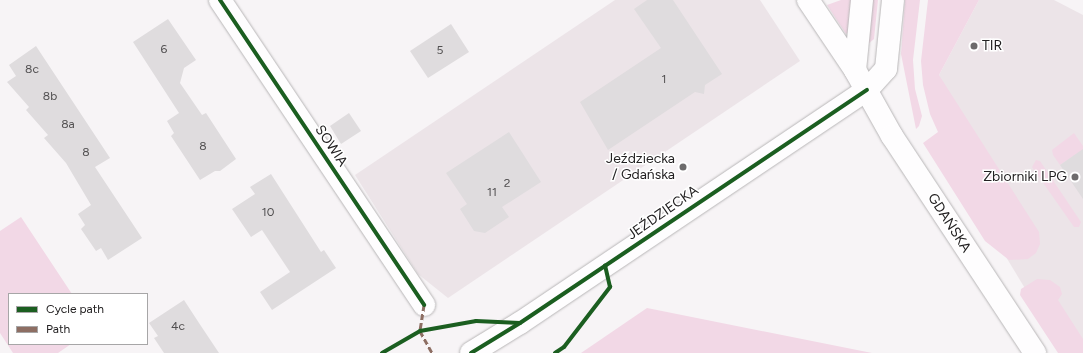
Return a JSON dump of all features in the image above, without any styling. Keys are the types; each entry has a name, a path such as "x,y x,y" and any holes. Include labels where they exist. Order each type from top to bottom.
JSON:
{"street":[{"name":"SOWIA","path":"220,0 424,305"},
{"name":"GDAŃSKA","path":"808,0 855,70 892,136 1035,353"},
{"path":"855,70 862,0"},
{"path":"867,90 886,69 892,0"},
{"name":"JEŹDZIECKA","path":"471,353 520,323 867,90"}],"shaded area":[{"path":"615,0 760,0 800,61 448,298 418,274 355,175"},
{"path":"841,0 852,0 849,32 846,34 827,5"},
{"path":"869,0 878,0 874,39 868,44"},
{"path":"905,0 920,0 913,60 915,89 922,116 919,126 916,129 901,54"},
{"path":"928,0 979,0 939,75 1039,232 1040,244 1036,253 1028,259 1009,260 985,241 923,143 938,132 930,114 923,85 921,61"},
{"path":"979,0 1054,0 1083,15 1083,353 1064,353 1006,257 939,75"},
{"path":"1074,133 1083,146 1083,167 1075,155 1060,165 1053,155 1052,150"},
{"path":"1036,160 1040,161 1081,222 1079,227 1074,227 1032,167"},
{"path":"21,217 71,293 8,293 8,345 70,345 58,353 13,353 0,333 0,231"},
{"path":"1037,279 1050,280 1060,287 1062,294 1058,300 1083,339 1083,353 1058,353 1020,295 1021,289"},
{"path":"647,308 872,353 581,353"}],"building":[{"path":"647,0 673,0 722,74 705,85 704,94 695,92 608,150 580,102 661,48 634,9"},
{"path":"168,19 196,60 184,68 180,83 202,115 206,113 236,159 220,171 215,171 200,180 171,136 174,133 167,121 179,113 133,42"},
{"path":"451,24 469,52 428,78 410,51"},
{"path":"36,46 110,158 95,167 142,238 108,260 101,248 96,251 81,229 85,225 78,214 91,205 66,163 44,138 48,135 26,110 29,107 7,82 16,76 9,65"},
{"path":"349,113 361,131 341,144 330,126"},
{"path":"509,132 541,182 502,207 509,217 485,233 474,231 460,209 467,204 446,173"},
{"name":"Zbiorniki LPG","path":"1083,149 1083,199 1060,165"},
{"path":"271,174 321,252 324,250 336,268 272,310 260,292 290,272 262,230 251,237 232,209 255,194 250,187"},
{"path":"184,300 219,353 164,353 154,338 158,336 149,323"}],"marked path":[{"path":"424,305 420,331 432,353"}],"cycle path":[{"path":"220,0 424,305"},
{"path":"471,353 520,323 867,90"},
{"path":"555,353 564,347 610,287 605,266"},
{"path":"382,353 420,331 476,321 520,323"}],"place":[{"name":"TIR","path":"974,46"},
{"name":"Jeździecka / Gdańska","path":"683,167"},
{"name":"Zbiorniki LPG","path":"1075,177"}]}
